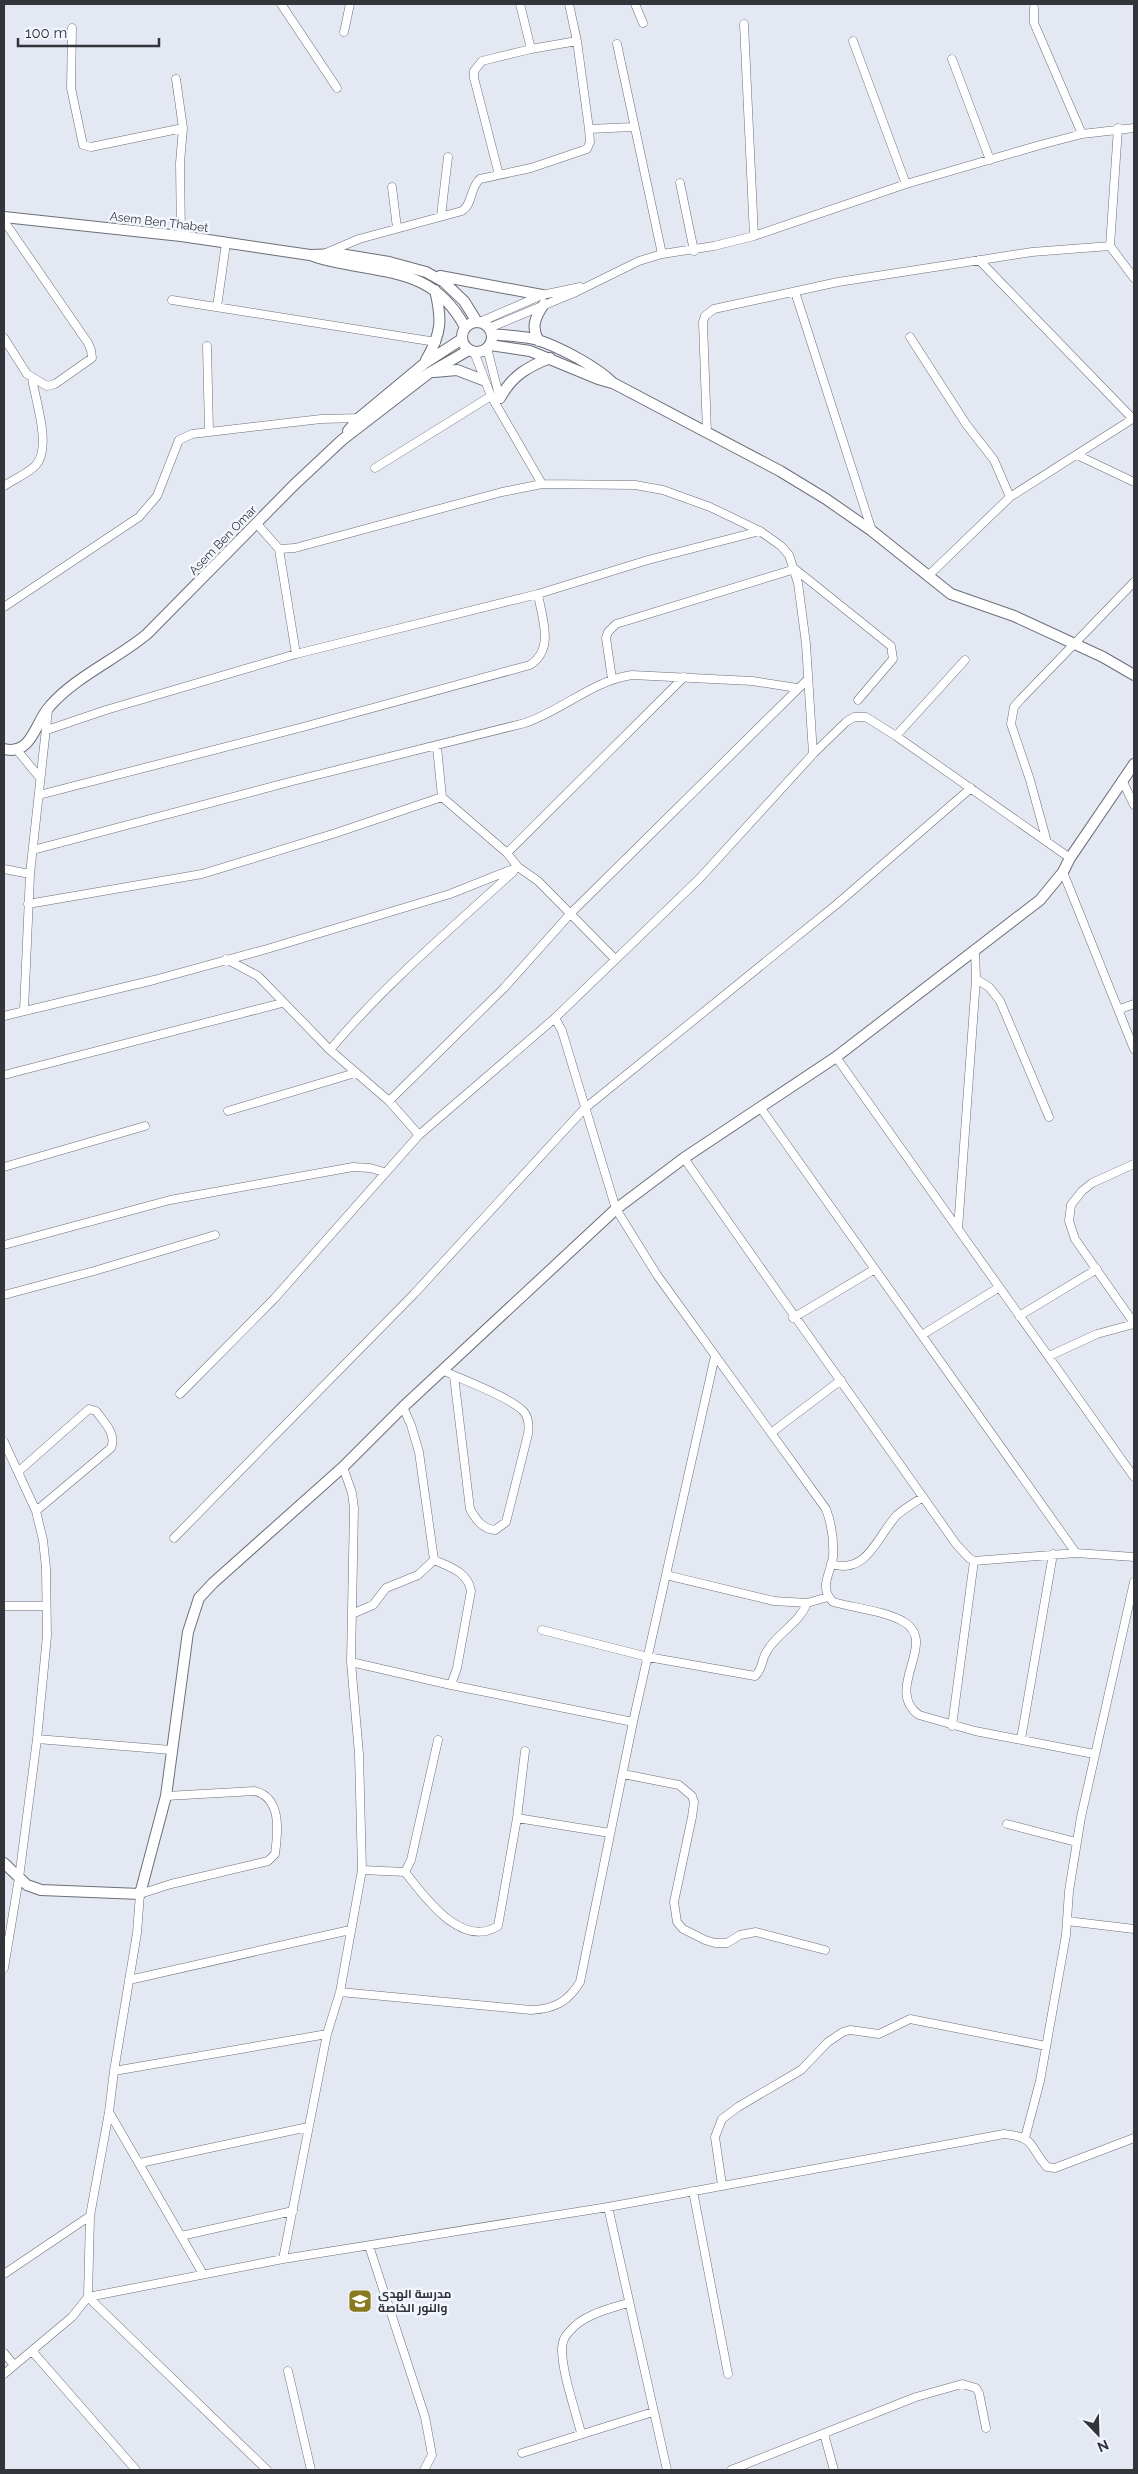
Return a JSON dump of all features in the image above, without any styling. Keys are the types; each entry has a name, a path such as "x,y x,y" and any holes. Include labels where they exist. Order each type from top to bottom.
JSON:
{"street":[{"path":"281,4 337,88"},
{"path":"344,32 350,4"},
{"path":"520,4 531,49"},
{"path":"326,253 359,239 465,210 477,181 583,152 590,142 589,129 577,41 568,4"},
{"path":"636,4 643,23"},
{"path":"1034,8 1034,24 1082,134"},
{"path":"744,24 754,236"},
{"path":"72,28 71,88 83,145 92,147 183,128"},
{"path":"499,175 474,78 474,71 482,61 531,49 577,41"},
{"path":"853,41 906,184"},
{"path":"617,44 633,127 662,254"},
{"path":"952,59 990,160"},
{"path":"176,79 183,128 180,163 181,236"},
{"path":"589,129 633,127"},
{"path":"1118,128 1110,246 1134,278"},
{"path":"465,327 505,309 543,300 582,287 631,264 662,254 694,251 754,236 906,184 1082,134 1118,128 1134,128"},
{"path":"441,216 448,157"},
{"path":"680,183 694,251"},
{"path":"392,187 397,228"},
{"name":"Asem Ben Thabet","path":"4,217 181,236 310,255"},
{"path":"4,221 91,350 90,361 54,384 47,386 32,378"},
{"path":"217,307 226,243"},
{"path":"707,433 703,322 705,316 723,306 838,282 979,260 1087,246 1110,246"},
{"path":"310,255 326,253 389,262 435,275 543,300"},
{"path":"310,255 323,260 402,275 435,290 454,307 465,327 462,340 427,368"},
{"path":"928,576 1010,497 1134,418 979,260"},
{"path":"435,275 456,292 478,322 490,331 539,341 589,366 613,383 780,471 872,531 951,594 1014,616 1103,657 1134,676"},
{"path":"427,368 436,342 441,317 435,290"},
{"path":"795,292 872,531"},
{"path":"172,300 436,342"},
{"path":"490,331 543,300"},
{"path":"539,341 534,327 543,300"},
{"path":"490,331 488,347 495,397"},
{"path":"910,337 966,424 994,460 1010,497"},
{"path":"4,338 32,378 42,430 40,460 36,466 4,486"},
{"path":"462,340 471,351 483,380 495,397 502,414 542,484"},
{"path":"207,346 209,432"},
{"path":"427,368 471,351 488,347 524,350 550,358 598,380 613,383"},
{"path":"375,468 495,397 519,373 550,358"},
{"path":"427,368 457,370 483,380"},
{"name":"Asem Ben Omar","path":"17,750 27,744 48,708 69,688 125,652 147,634 294,485 363,419 427,368"},
{"path":"4,607 139,517 157,496 179,440 192,434 209,432 363,419"},
{"path":"1077,455 1134,482"},
{"path":"279,549 321,542 502,492 542,484 652,487 710,507 760,531 781,546 789,555 795,569 805,636 813,754"},
{"path":"257,524 279,549 296,654"},
{"path":"46,730 80,717 296,654 538,594 648,560 760,531"},
{"path":"612,679 606,638 608,632 616,624 795,569"},
{"path":"795,569 891,646 893,659 858,700"},
{"path":"1047,842 1030,780 1013,733 1011,716 1020,699 1134,582"},
{"path":"39,795 303,727 530,664 544,652 545,643 538,594"},
{"path":"896,736 965,660"},
{"path":"33,850 293,781 437,747 539,719 612,679 632,675 684,677 752,681 797,688"},
{"path":"507,852 684,677"},
{"path":"389,1101 504,988 571,913 808,679"},
{"path":"24,1010 30,874 48,708"},
{"path":"180,1394 274,1299 377,1184 384,1172 419,1135 555,1018 700,878 813,754 846,722 854,717 866,718 896,736 1070,858"},
{"path":"437,747 442,797 507,852 518,867 538,881 615,959"},
{"path":"4,748 17,750 40,778"},
{"path":"4,2374 72,2317 88,2297 90,2216 110,2112 114,2071 129,1980 140,1894 166,1796 188,1632 199,1598 229,1568 343,1467 403,1407 444,1371 616,1209 684,1158 836,1057 975,949 1027,912 1046,894 1062,872 1134,764"},
{"path":"1122,780 1134,804"},
{"path":"174,1538 414,1294 584,1109 838,904 971,788"},
{"path":"28,904 202,874 336,833 442,797"},
{"path":"4,1016 154,980 450,894 518,867"},
{"path":"330,1050 344,1033 433,945 518,867"},
{"path":"4,869 30,874"},
{"path":"1062,872 1120,1009 1134,1049"},
{"path":"958,1228 976,979 975,949"},
{"path":"226,959 258,976 282,1003 330,1050 389,1101 419,1135"},
{"path":"976,979 989,987 1000,1001 1049,1117"},
{"path":"4,1075 282,1003"},
{"path":"1120,1009 1134,1004"},
{"path":"555,1018 562,1031 584,1109 616,1209 657,1275 826,1510 832,1527 831,1564 826,1581 828,1597 833,1602 882,1614 904,1622 908,1626 916,1639 905,1695 907,1704 919,1715 952,1726 1094,1754"},
{"path":"836,1057 958,1228 998,1288 1049,1356 1134,1477"},
{"path":"228,1111 355,1073"},
{"path":"760,1107 1076,1553"},
{"path":"4,1167 145,1126"},
{"path":"684,1158 794,1318 841,1380 956,1544 969,1558 974,1561 1076,1553 1134,1557"},
{"path":"1049,1356 1090,1337 1134,1323 1075,1239 1069,1221 1071,1205 1075,1198 1092,1183 1134,1164"},
{"path":"4,1245 170,1200 353,1167 370,1168 384,1172"},
{"path":"4,1295 94,1271 214,1235"},
{"path":"794,1318 875,1269"},
{"path":"1019,1316 1097,1269"},
{"path":"922,1334 998,1288"},
{"path":"340,1992 531,2010 557,2006 574,1993 580,1982 610,1833 715,1356"},
{"path":"444,1371 510,1402 525,1414 528,1420 528,1434 506,1522 495,1530 480,1524 470,1509 454,1376"},
{"path":"771,1434 841,1380"},
{"path":"403,1407 411,1425 419,1452 434,1560"},
{"path":"19,1471 89,1409 96,1411 113,1436 111,1448 36,1511"},
{"path":"4,1442 36,1511 46,1568 47,1636 37,1739 19,1878 4,1968"},
{"path":"283,2259 327,2034 340,1992 362,1870 359,1754 351,1662 354,1508 352,1492 343,1467"},
{"path":"831,1564 848,1567 863,1559 877,1544 898,1515 923,1497"},
{"path":"1021,1739 1053,1554"},
{"path":"352,1614 373,1605 386,1588 418,1575 434,1560"},
{"path":"434,1560 462,1573 470,1583 471,1591 457,1668 451,1685"},
{"path":"952,1726 974,1561"},
{"path":"666,1575 774,1601 807,1603 828,1597"},
{"path":"1025,2138 1040,2081 1067,1921 1076,1842 1094,1754 1134,1582"},
{"path":"542,1630 648,1657 755,1676 760,1671 765,1653 773,1643 796,1623 803,1614 807,1603"},
{"path":"4,1606 46,1606"},
{"path":"351,1662 451,1685 634,1722"},
{"path":"37,1739 171,1750"},
{"path":"405,1872 411,1860 438,1740"},
{"path":"362,1870 405,1872 423,1895 452,1922 470,1931 490,1931 498,1926 518,1818 525,1751"},
{"path":"623,1774 679,1785 692,1796 694,1802 692,1817 674,1902 674,1914 683,1929 715,1943 727,1943 740,1935 756,1932 825,1950"},
{"path":"4,1863 27,1885 42,1890 140,1894 179,1882 268,1861 275,1854 277,1824 274,1810 266,1796 254,1791 166,1796"},
{"path":"518,1818 610,1833"},
{"path":"1007,1824 1076,1842"},
{"path":"1067,1921 1134,1929"},
{"path":"129,1980 350,1930"},
{"path":"722,2185 715,2137 722,2119 738,2107 801,2070 828,2042 843,2032 850,2030 879,2034 910,2019 1046,2046"},
{"path":"114,2071 327,2034"},
{"path":"110,2112 203,2274"},
{"path":"140,2163 308,2127"},
{"path":"88,2297 283,2259 608,2207 1004,2134 1025,2138 1047,2167 1055,2168 1134,2138"},
{"path":"693,2191 728,2374"},
{"path":"608,2207 667,2470"},
{"path":"181,2236 293,2211"},
{"path":"4,2274 90,2216"},
{"path":"369,2246 425,2417 432,2456 424,2470"},
{"path":"88,2297 267,2470"},
{"path":"581,2433 563,2357 564,2340 568,2332 581,2321 628,2303"},
{"path":"32,2351 136,2470"},
{"path":"4,2353 14,2365"},
{"path":"288,2371 311,2470"},
{"path":"731,2470 916,2398 962,2384 976,2388 979,2393 986,2428"},
{"path":"522,2453 653,2412"},
{"path":"824,2434 834,2470"}],"place":[{"name":"مدرسة الهدى والنور الخاصة","path":"360,2301"}]}
